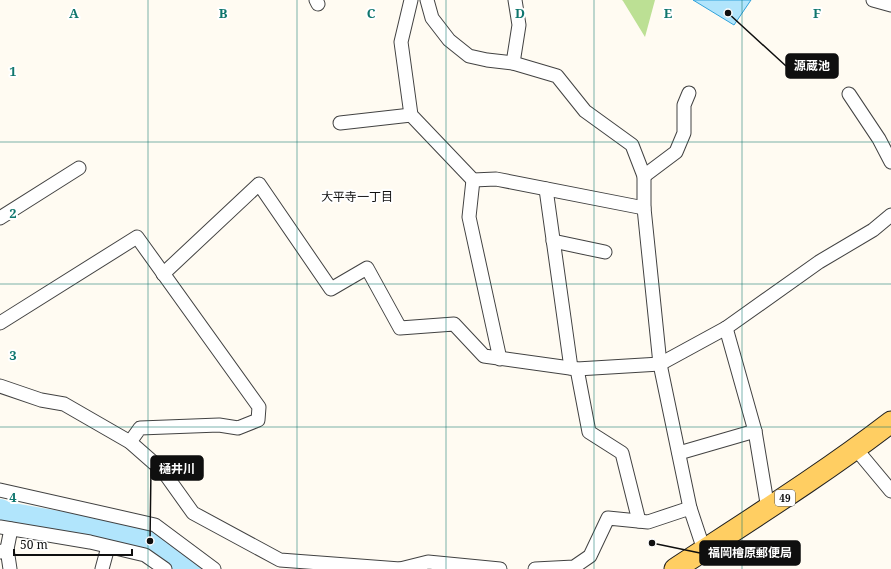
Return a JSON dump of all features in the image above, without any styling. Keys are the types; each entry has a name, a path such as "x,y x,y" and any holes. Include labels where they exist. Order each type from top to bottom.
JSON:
{"main road":[{"name":"49","path":"675,569 768,509 856,449 891,422"}],"street":[{"path":"411,0 401,42 411,115 473,180 470,217 500,358"},
{"path":"427,0 432,18 449,40 469,56 513,63 557,76 585,111 632,145 644,176 644,208 660,364 690,508 704,550"},
{"path":"513,63 519,24 514,0"},
{"path":"873,0 891,5"},
{"path":"644,176 676,152 684,133 683,119 689,92"},
{"path":"849,94 880,139 891,162"},
{"path":"340,123 411,115"},
{"path":"0,218 78,168"},
{"path":"473,180 496,179 644,208"},
{"path":"163,274 259,184 331,289 367,268 400,328 454,324 484,356 574,368 660,364 726,328 819,262 873,230 891,215"},
{"path":"546,189 574,368 590,432 622,453 639,521"},
{"path":"0,323 137,237 259,408 258,420 238,428 219,425 140,428 130,442"},
{"path":"553,241 605,252"},
{"path":"726,328 755,431 768,509"},
{"path":"0,386 40,400 64,404 130,442 163,471 193,513 280,560 400,569 428,562 500,569"},
{"path":"679,453 755,431"},
{"path":"856,449 891,491"},
{"path":"0,490 155,525 214,569"},
{"path":"535,569 574,567 590,556 608,518 648,522 690,508"},
{"path":"10,569 4,550 6,528 108,546 145,555 165,569"},
{"path":"102,569 108,546"}],"green space":[{"path":"622,0 655,0 645,37 623,1"}],"water":[{"path":"693,0 751,0 734,25"}],"waterway":[{"path":"0,513 7,516 150,541 190,569"}],"place":[{"name":"源蔵池","path":"728,13"},
{"name":"樋井川","path":"150,541"},
{"name":"福岡檜原郵便局","path":"652,543"}],"district":[{"name":"大平寺一丁目","path":"357,197"}]}
